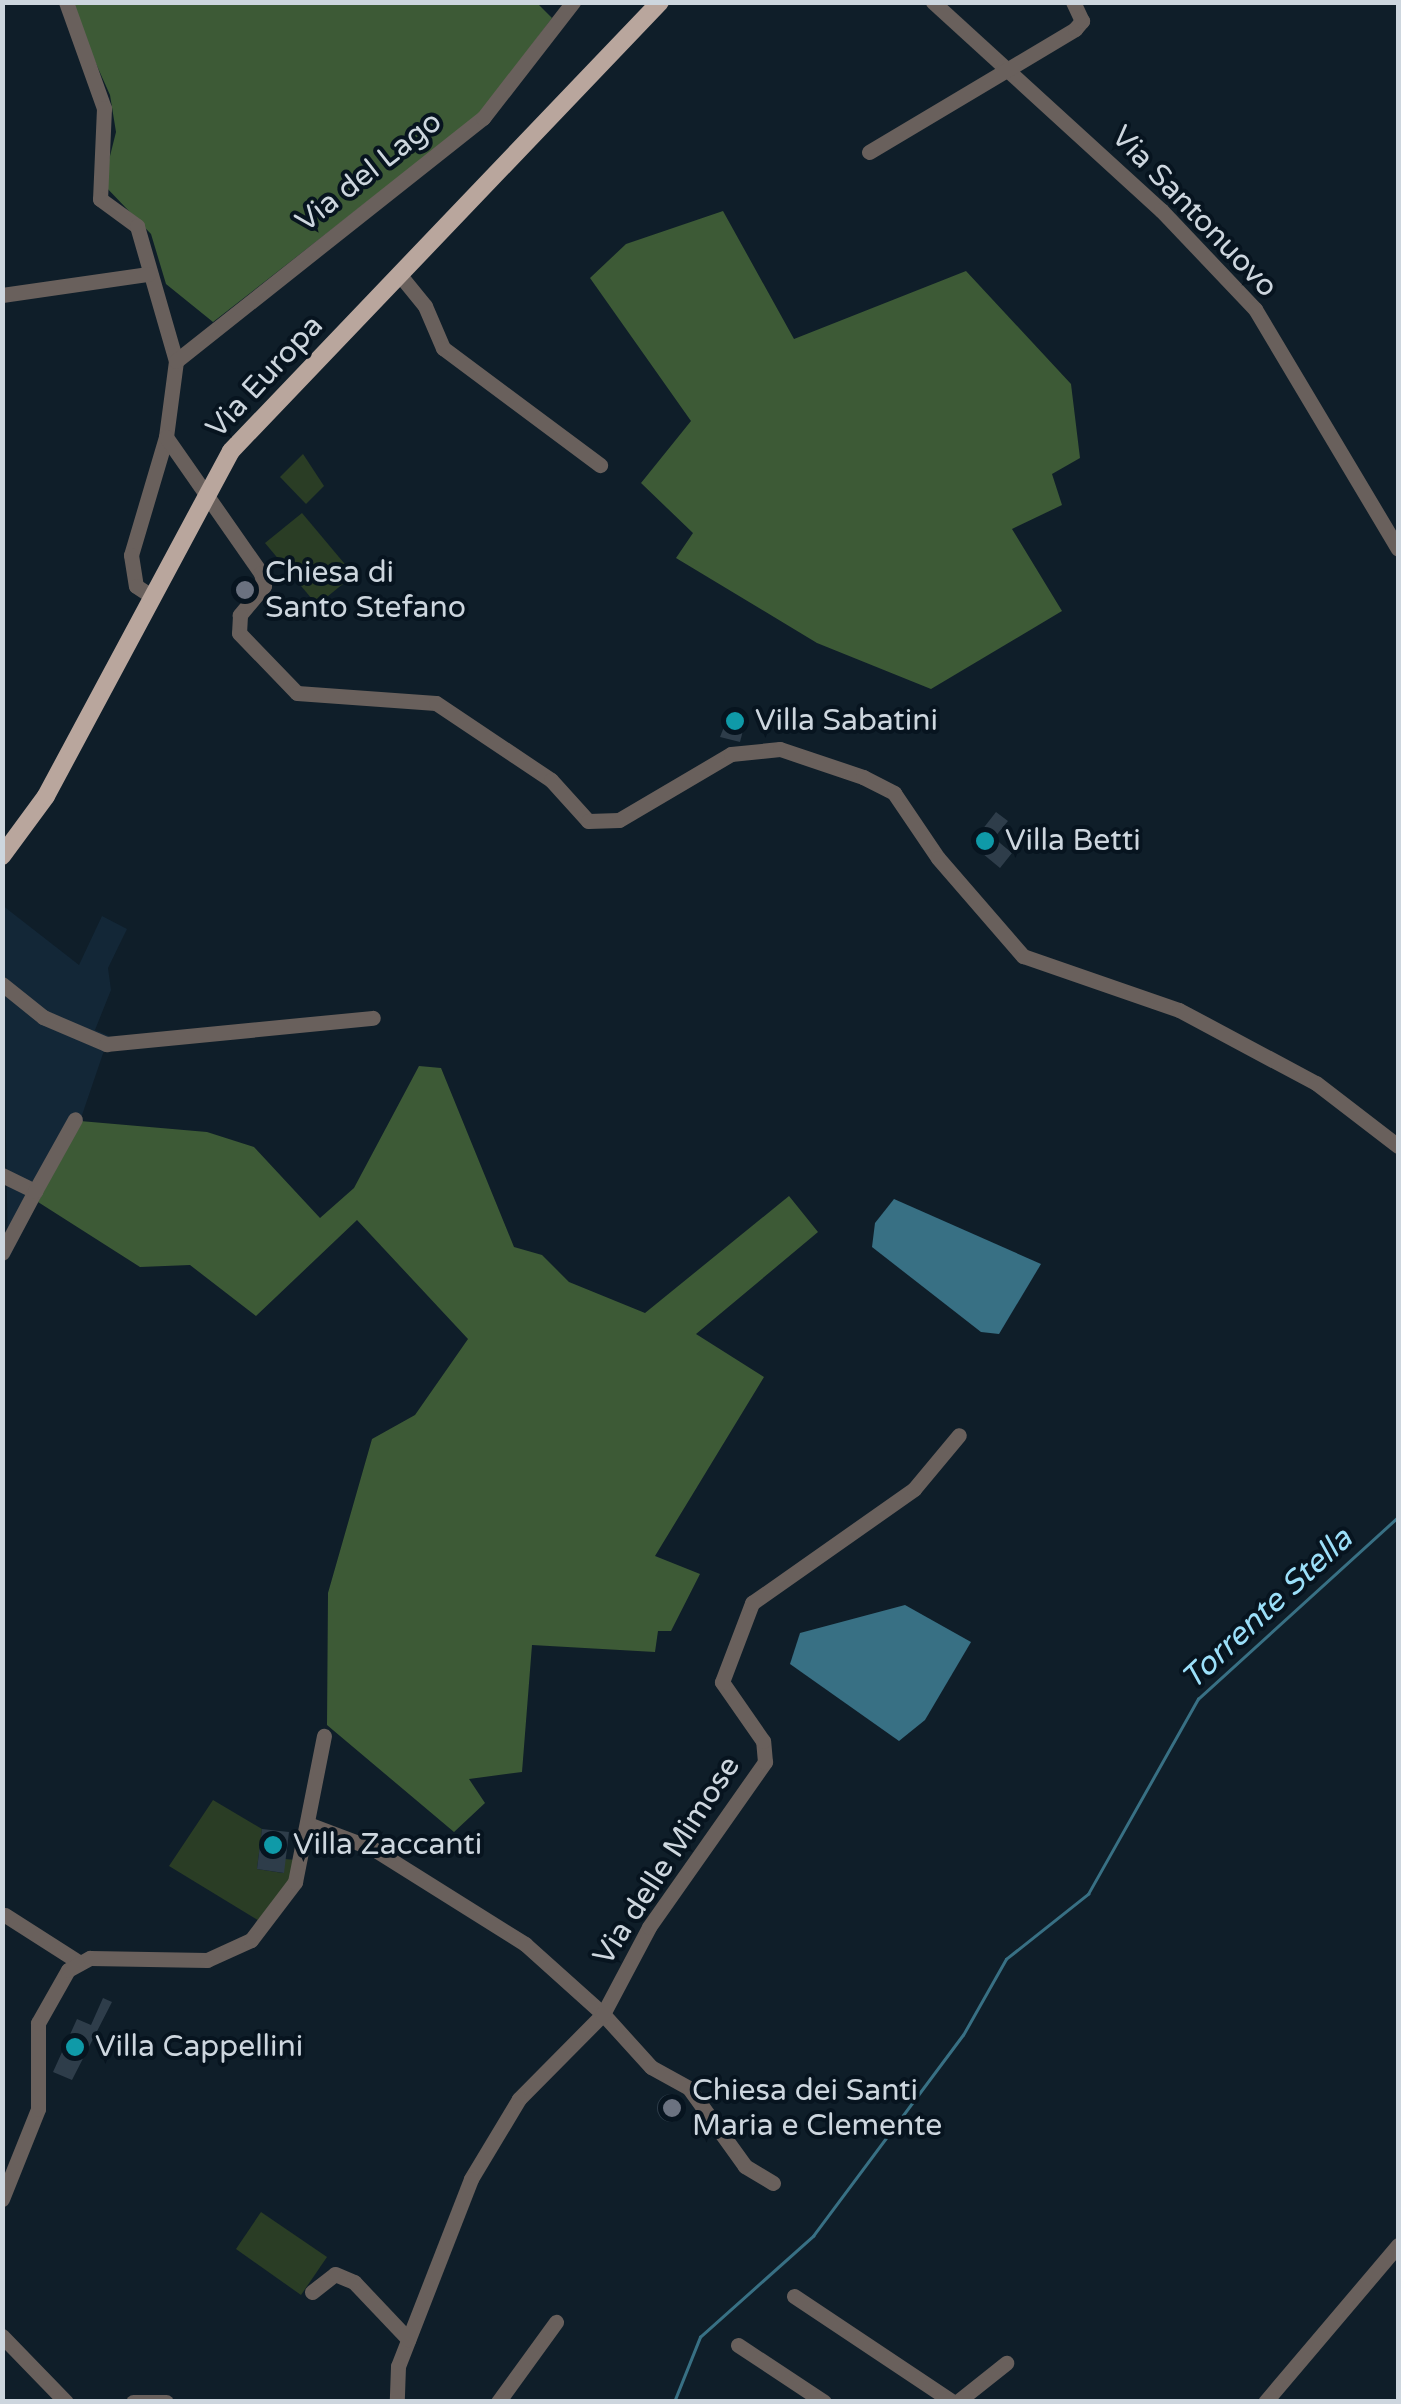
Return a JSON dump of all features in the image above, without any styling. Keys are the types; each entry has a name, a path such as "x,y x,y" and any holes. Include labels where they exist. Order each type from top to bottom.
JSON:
{"main road":[{"name":"Via Europa","path":"2,856 46,796 153,596 205,489 399,274 660,2"}],"street":[{"path":"66,2 104,108 100,200 137,226 176,362 166,437 131,555 136,586 153,596"},
{"name":"Via del Lago","path":"176,362 482,118 573,2"},
{"name":"Via Santonuovo","path":"933,2 1255,309 1398,549"},
{"path":"868,152 1081,24 1073,2"},
{"path":"2,295 148,274"},
{"path":"399,274 425,306 443,348 600,465"},
{"path":"166,437 205,489 264,586 240,615 239,633 297,693 436,704 551,780 588,822 619,820 702,764 750,751 780,749 864,778 894,792 938,858 1024,956 1178,1010 1316,1082 1398,1146"},
{"path":"2,984 43,1017 106,1044 374,1018"},
{"path":"3,1250 76,1119"},
{"path":"2,1176 35,1191"},
{"name":"Via delle Mimose","path":"603,2014 649,1927 764,1762 763,1741 722,1682 752,1603 914,1489 959,1435"},
{"path":"5,1915 77,1961 197,1961 240,1948 291,1890 324,1736"},
{"path":"308,1824 372,1848 525,1944 603,2014 651,2067 689,2088 744,2166 773,2184"},
{"path":"2,2199 38,2108 38,2023 77,1961"},
{"path":"398,2402 395,2378 446,2235 504,2120 603,2014"},
{"path":"1264,2402 1398,2245"},
{"path":"312,2292 335,2274 354,2282 408,2340"},
{"path":"794,2296 955,2402 1006,2363"},
{"path":"498,2402 556,2322"},
{"path":"2,2336 66,2402"},
{"path":"738,2345 824,2402"},
{"path":"133,2402 166,2402"}],"shaded area":[{"path":"2,905 79,965 102,916 127,929 108,968 111,990 95,1030 109,1036 80,1121 8,1260"},
{"path":"894,1199 1041,1264 999,1334 981,1332 872,1247 875,1223"},
{"path":"905,1605 971,1642 925,1720 899,1741 790,1664 800,1633"}],"green space":[{"path":"536,2 552,18 482,112 213,322 166,284 151,234 103,184 116,132 110,95 69,3"},
{"path":"723,211 794,339 966,271 1071,384 1080,458 1052,474 1062,505 1012,529 1062,611 931,689 817,643 676,558 693,533 641,483 691,421 590,278 626,244"},
{"path":"303,454 324,486 306,504 280,477"},
{"path":"302,513 354,575 317,605 265,543"},
{"path":"419,1066 441,1068 514,1247 542,1255 569,1282 645,1313 789,1196 818,1232 696,1334 764,1377 655,1556 700,1574 671,1631 658,1631 655,1652 532,1645 522,1772 469,1779 485,1803 454,1832 327,1725 328,1593 372,1439 415,1415 468,1339 357,1220 256,1316 190,1265 140,1267 38,1202 80,1121 207,1132 254,1147 320,1218 354,1188"},
{"path":"213,1800 262,1829 257,1869 283,1873 285,1859 296,1860 291,1883 261,1922 169,1866"},
{"path":"261,2212 327,2257 301,2295 236,2249"}],"building":[{"name":"Villa Sabatini","path":"731,709 747,715 740,742 720,737"},
{"name":"Villa Betti","path":"996,812 1008,821 994,838 1012,853 1000,868 971,844"},
{"name":"Villa Zaccanti","path":"262,1829 289,1832 284,1873 257,1869"},
{"name":"Villa Cappellini","path":"103,1998 112,2002 72,2080 53,2072 77,2019 91,2025"},
{"name":"Chiesa dei Santi Maria e Clemente","path":"671,2094 681,2098 685,2108 681,2118 671,2122 661,2118 657,2108 661,2098"}],"waterway":[{"name":"Torrente Stella","path":"674,2402 700,2337 813,2236 963,2035 1006,1959 1088,1894 1198,1699 1398,1517"}],"place":[{"name":"Chiesa di Santo Stefano","path":"245,590"},
{"name":"Villa Sabatini","path":"735,721"},
{"name":"Villa Betti","path":"985,841"},
{"name":"Villa Zaccanti","path":"273,1845"},
{"name":"Villa Cappellini","path":"75,2047"},
{"name":"Chiesa dei Santi Maria e Clemente","path":"672,2108"}]}
